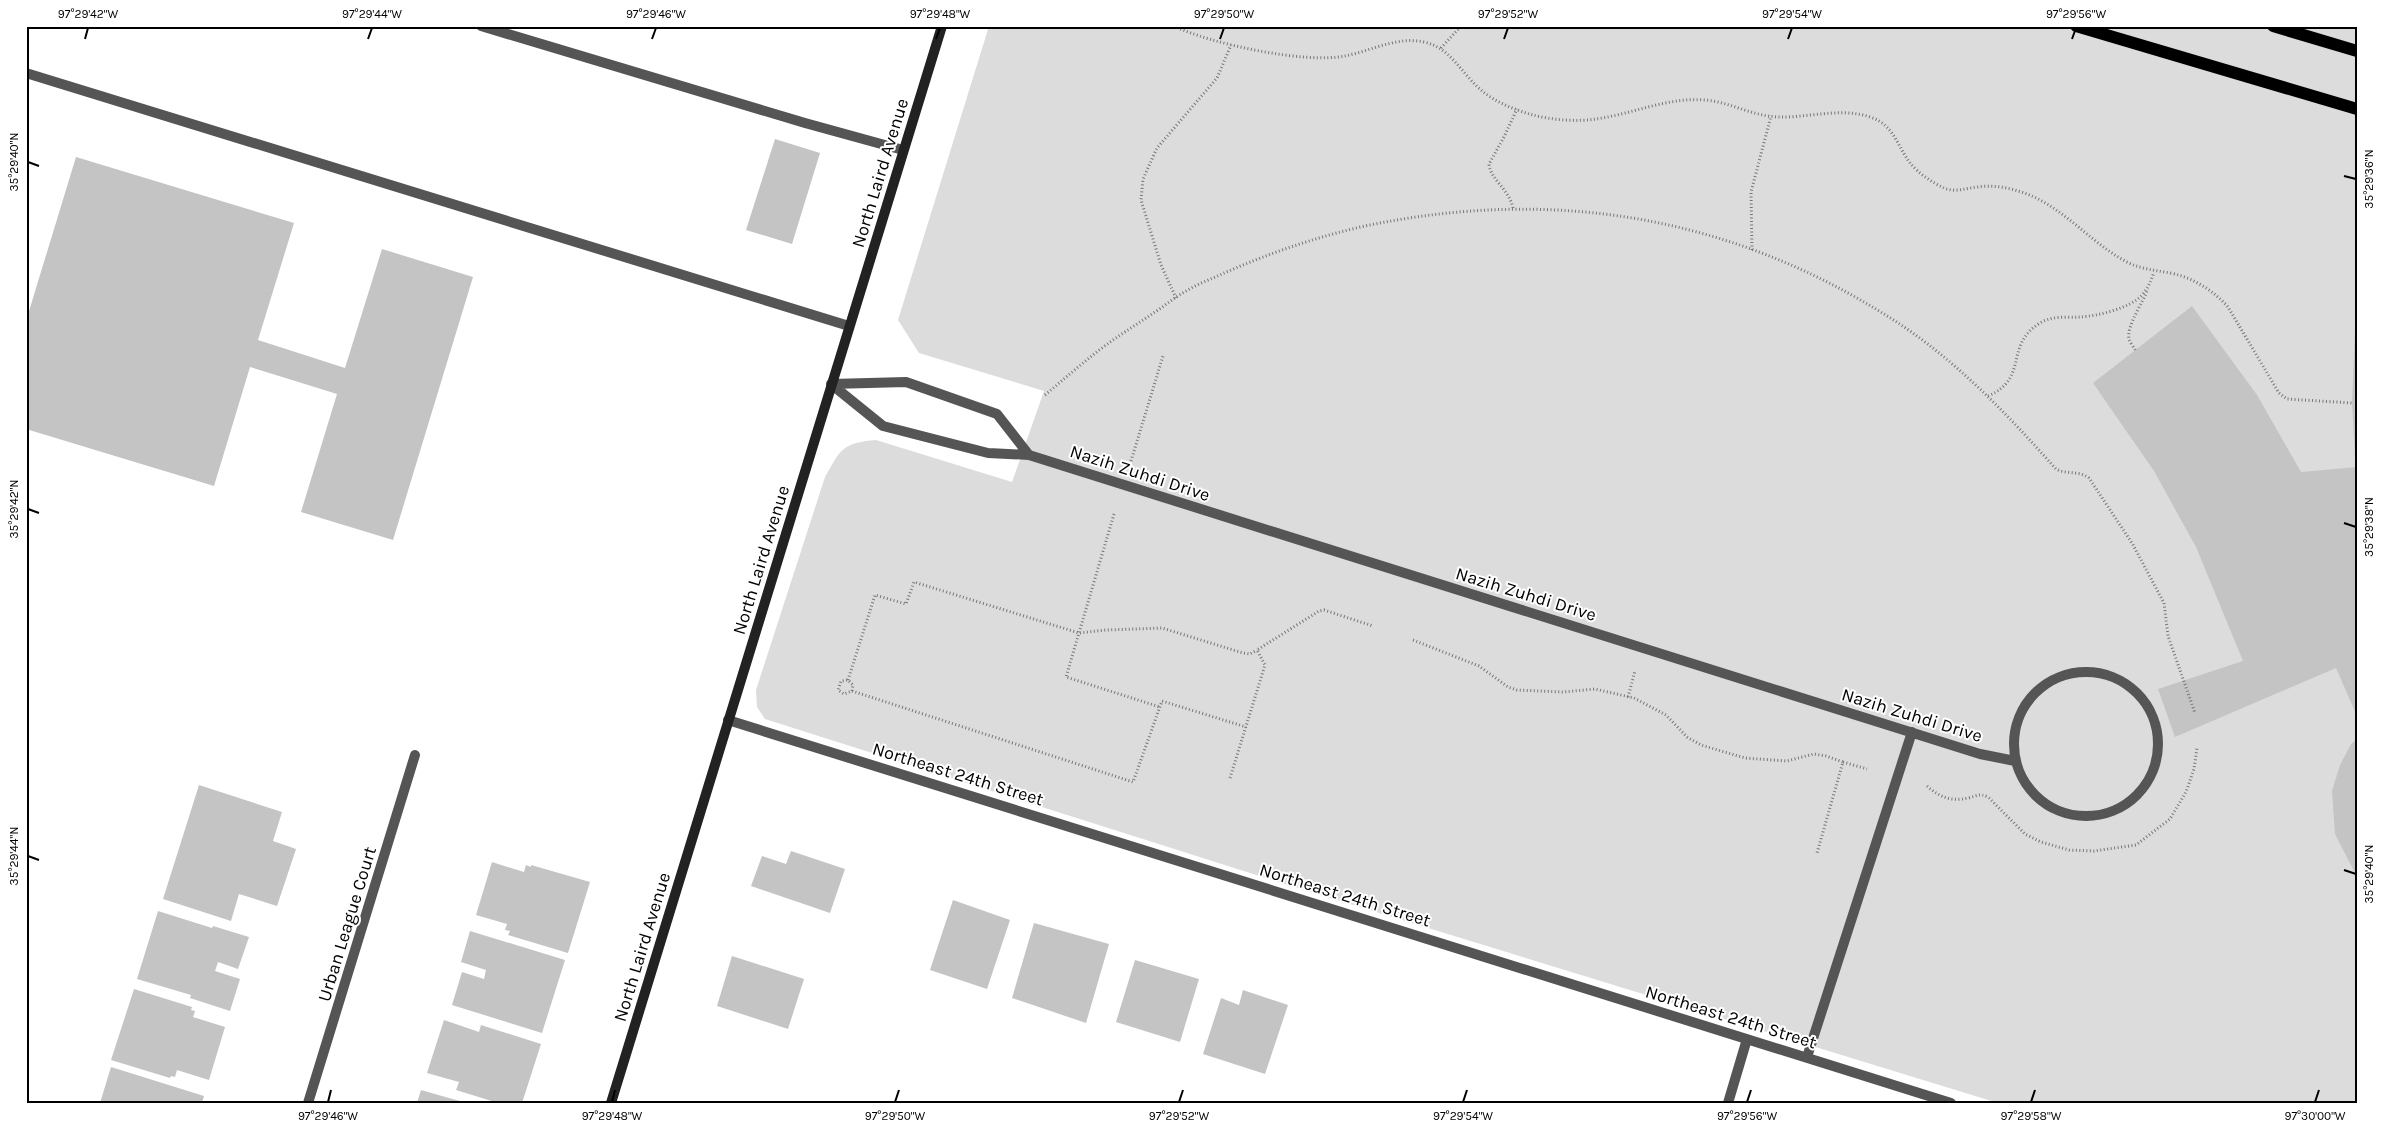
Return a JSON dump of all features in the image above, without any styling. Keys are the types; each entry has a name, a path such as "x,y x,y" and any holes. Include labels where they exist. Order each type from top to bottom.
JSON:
{"main road":[{"path":"2076,26 2357,109"},
{"path":"2273,26 2353,48"}],"street":[{"path":"481,26 903,150"},
{"name":"North Laird Avenue","path":"611,1103 942,26"},
{"path":"26,73 850,326"},
{"path":"832,384 906,382 997,414 1029,455"},
{"name":"Nazih Zuhdi Drive","path":"832,384 883,426 988,454 1029,455 1980,754 2014,760"},
{"path":"2078,672 2102,674 2125,683 2143,698 2155,720 2159,743 2156,766 2145,787 2128,804 2106,814 2083,817 2060,812 2039,800 2023,782 2014,760 2013,736 2020,712 2034,693 2054,678 2078,672"},
{"name":"Northeast 24th Street","path":"728,720 1951,1103"},
{"path":"1807,1057 1912,732"},
{"name":"Urban League Court","path":"308,1103 415,755"},
{"path":"1728,1103 1747,1039"}],"path":[{"path":"1174,26 1231,45 1314,58 1343,57 1404,40 1423,42 1441,48 1478,88 1493,99 1532,115 1554,119 1595,119 1676,101 1700,100 1720,101 1764,116 1858,113 1874,118 1896,137 1911,165 1944,188 1961,190 1978,187 1997,187 2017,190 2035,197 2060,212 2123,260 2154,272 2174,274 2188,278 2218,296 2228,307 2279,393 2287,399 2352,403"},
{"path":"1441,48 1461,26"},
{"path":"1176,298 1161,265 1141,200 1143,179 1157,148 1217,78 1231,45"},
{"path":"1514,208 1511,197 1492,175 1489,164 1517,109"},
{"path":"1752,250 1751,192 1770,116"},
{"path":"1045,395 1099,350 1188,290 1251,262 1311,239 1428,214 1514,208 1576,210 1615,214 1701,233 1779,260 1829,283 1892,319 1948,359 1988,396 2056,469 2062,473 2083,473 2096,485 2148,570 2164,602 2168,636 2195,713"},
{"path":"2135,350 2129,339 2130,327 2143,304 2154,272"},
{"path":"1988,396 2006,386 2011,380 2019,347 2028,333 2040,323 2048,319 2083,317 2109,312 2140,297 2149,285"},
{"path":"1131,461 1163,356"},
{"path":"1114,514 1066,677 1160,707"},
{"path":"848,680 876,595 906,604 914,582 1079,633 1162,628 1250,654 1319,611 1324,610 1373,626"},
{"path":"1413,640 1479,666 1508,687 1517,690 1563,692 1595,689 1634,698 1666,715 1687,737 1702,745 1745,758 1786,761 1814,754 1867,769"},
{"path":"1230,778 1265,664 1257,650"},
{"path":"852,691 853,685 848,680 841,680 838,690 844,694 852,691 1134,782 1162,701 1246,727"},
{"path":"1927,786 1937,795 1953,799 1970,798 1980,794 1988,797 2025,834 2041,842 2069,850 2094,851 2136,844 2170,818 2186,792 2194,769 2197,748"},
{"path":"1818,853 1843,762"}],"shaded area":[{"path":"989,26 1967,26 1977,29 1979,26 2357,26 2357,1103 1998,1103 1288,885 765,719 757,707 756,690 825,477 839,454 856,443 876,440 1012,482 1044,391 919,353 898,320"}],"building":[{"path":"775,139 820,153 792,244 746,230"},
{"path":"76,157 294,223 258,340 345,368 382,249 473,277 393,540 301,512 337,394 250,367 214,486 26,429 26,321"},
{"path":"2192,306 2257,395 2301,472 2357,467 2357,716 2336,668 2175,737 2158,689 2243,661 2196,547 2154,471 2093,383"},
{"path":"2355,329 2357,329 2355,457 2352,403"},
{"path":"2357,739 2357,877 2335,834 2332,791 2340,765 2351,744"},
{"path":"199,785 282,812 273,841 296,849 277,906 239,894 231,921 163,899"},
{"path":"791,851 845,869 830,913 751,886 762,856 786,864"},
{"path":"492,862 524,872 526,865 531,867 531,865 590,882 568,953 508,935 510,931 505,930 507,924 476,915"},
{"path":"953,900 1010,920 987,989 930,970"},
{"path":"158,911 212,928 213,926 249,937 238,969 218,962 215,971 240,979 230,1011 190,998 191,995 137,979"},
{"path":"1034,923 1109,944 1086,1023 1012,998"},
{"path":"470,931 565,960 542,1033 452,1005 462,972 484,979 486,970 461,962"},
{"path":"732,956 804,979 788,1029 717,1006"},
{"path":"1135,960 1199,979 1180,1042 1116,1022"},
{"path":"134,989 192,1007 191,1010 195,1011 193,1017 225,1027 209,1080 177,1070 175,1077 171,1076 170,1078 111,1060"},
{"path":"1243,990 1288,1005 1265,1074 1203,1054 1221,998 1239,1005"},
{"path":"444,1020 479,1032 481,1025 541,1044 522,1103 498,1103 456,1090 459,1082 427,1073"},
{"path":"111,1067 204,1096 202,1103 100,1103"},
{"path":"421,1090 463,1102 463,1103 417,1103"}]}
